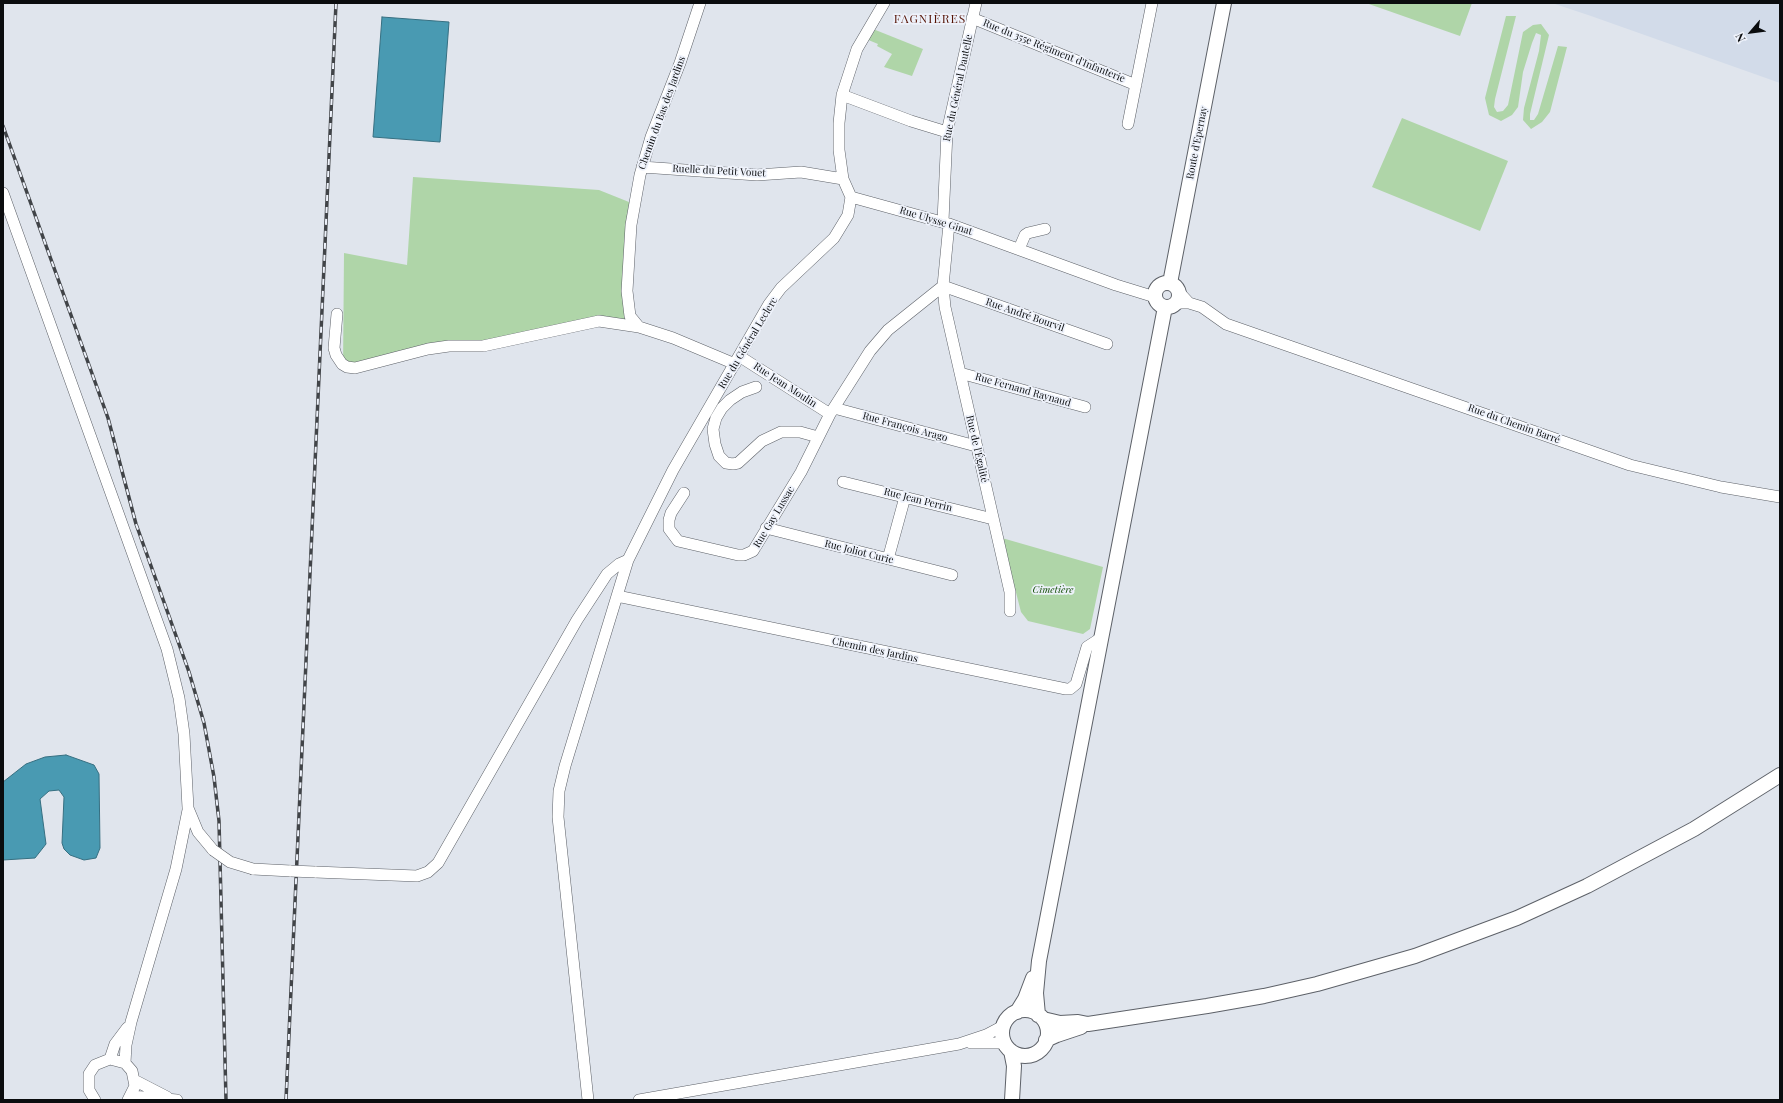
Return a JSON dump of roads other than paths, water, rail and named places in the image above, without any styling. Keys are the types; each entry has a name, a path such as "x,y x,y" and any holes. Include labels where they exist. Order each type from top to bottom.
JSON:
{"main road":[{"name":"Route d'Epernay","path":"1039,961 1101,638 1176,298 1224,3"},
{"path":"1160,286 1176,298 1156,301 1155,297 1157,289 1160,286"},
{"path":"1046,1040 1088,1024 1264,996 1346,976 1444,946 1516,918 1587,886 1662,848 1780,775"},
{"path":"1012,1099 1014,1066 1008,1047 1003,1038 1003,1026 1006,1020 1016,1012 1029,991 1039,961"},
{"path":"1012,1099 1025,1066 1033,1055 1039,1051 1046,1040 1048,1033 1041,1017 1036,993 1039,961"},
{"path":"1016,1012 1024,1010 1060,1023 1078,1022 1088,1024"},
{"path":"1008,1047 1021,1056 1033,1055"}],"street":[{"name":"Chemin du Bas des Jardins","path":"640,327 630,316 628,303 627,291 631,225 642,167 655,126 696,19 700,3"},
{"name":"Rue du Général Leclerc","path":"588,1100 559,832 558,804 561,780 570,746 628,560 673,470 774,297 839,231 848,215 850,197 843,179 840,162 839,136 842,95 857,49 884,3"},
{"name":"Rue du Général Dautelle","path":"943,286 946,222 947,132 976,3"},
{"name":"Rue du 355e Régiment d'Infanterie","path":"1128,124 1152,3"},
{"name":"Rue du 355e Régiment d'Infanterie","path":"972,18 1136,85"},
{"path":"842,95 911,121 947,132"},
{"name":"Ruelle du Petit Vouet","path":"642,167 757,174 801,172 843,179"},
{"path":"3,193 101,462 126,538 170,660 179,698 184,734 188,808 176,869 131,1022 126,1045 125,1063"},
{"name":"Rue Ulysse Ginat","path":"850,197 946,222 1116,285 1155,297"},
{"path":"1019,249 1025,235 1044,229"},
{"path":"832,411 878,341 900,320 943,286"},
{"name":"Rue André Bourvil","path":"943,286 1107,344"},
{"name":"Rue de l'Égalité","path":"943,286 945,307 1010,592 1010,611"},
{"name":"Rue du Chemin Barré","path":"1176,298 1202,307 1226,324 1630,465 1721,487 1780,497"},
{"name":"Rue Jean Moulin","path":"337,314 334,348 342,364 347,367 355,368 428,349 449,346 483,346 591,322 612,322 640,327 737,360 832,411"},
{"name":"Rue Fernand Raynaud","path":"960,373 1085,407"},
{"path":"756,387 742,392 730,400 722,408 716,418 713,430 715,444 719,456 726,463 738,463 762,441 782,432 800,432 818,436"},
{"name":"Rue Gay Lussac","path":"684,493 671,513 669,520 669,529 678,541 744,556 753,551 803,468 832,411"},
{"name":"Rue François Arago","path":"832,411 976,446"},
{"name":"Rue Jean Perrin","path":"843,482 993,519"},
{"path":"888,559 905,497"},
{"name":"Rue Joliot Curie","path":"766,528 952,575"},
{"path":"188,808 198,832 213,850 230,862 253,869 412,876 423,874 433,868 450,845 544,677 589,601 607,574 619,564 628,560"},
{"name":"Chemin des Jardins","path":"617,596 1066,689 1070,689 1076,684 1087,646 1101,638"},
{"path":"110,1059 115,1044 131,1022"},
{"path":"639,1100 958,1044 986,1035 1003,1026"},
{"path":"958,1044 1008,1047"},
{"path":"95,1100 89,1090 89,1074 95,1065 110,1059 115,1059 125,1063 132,1071 136,1081 130,1098 174,1099"},
{"path":"136,1081 174,1099"}],"water":[{"path":"382,17 449,22 440,142 373,137"},
{"path":"66,755 94,765 99,774 100,848 96,858 84,860 70,855 64,849 62,843 64,797 59,790 49,791 40,799 46,844 35,858 3,860 3,782 26,764 45,757"}],"railway":[{"path":"286,1100 336,3"},
{"path":"3,126 108,418 136,524 189,672 204,723 214,777 219,821 226,1100"}],"district":[{"name":"FAGNIÈRES","path":"930,19"}],"park label":[{"name":"Cimetière","path":"1053,590"}]}
